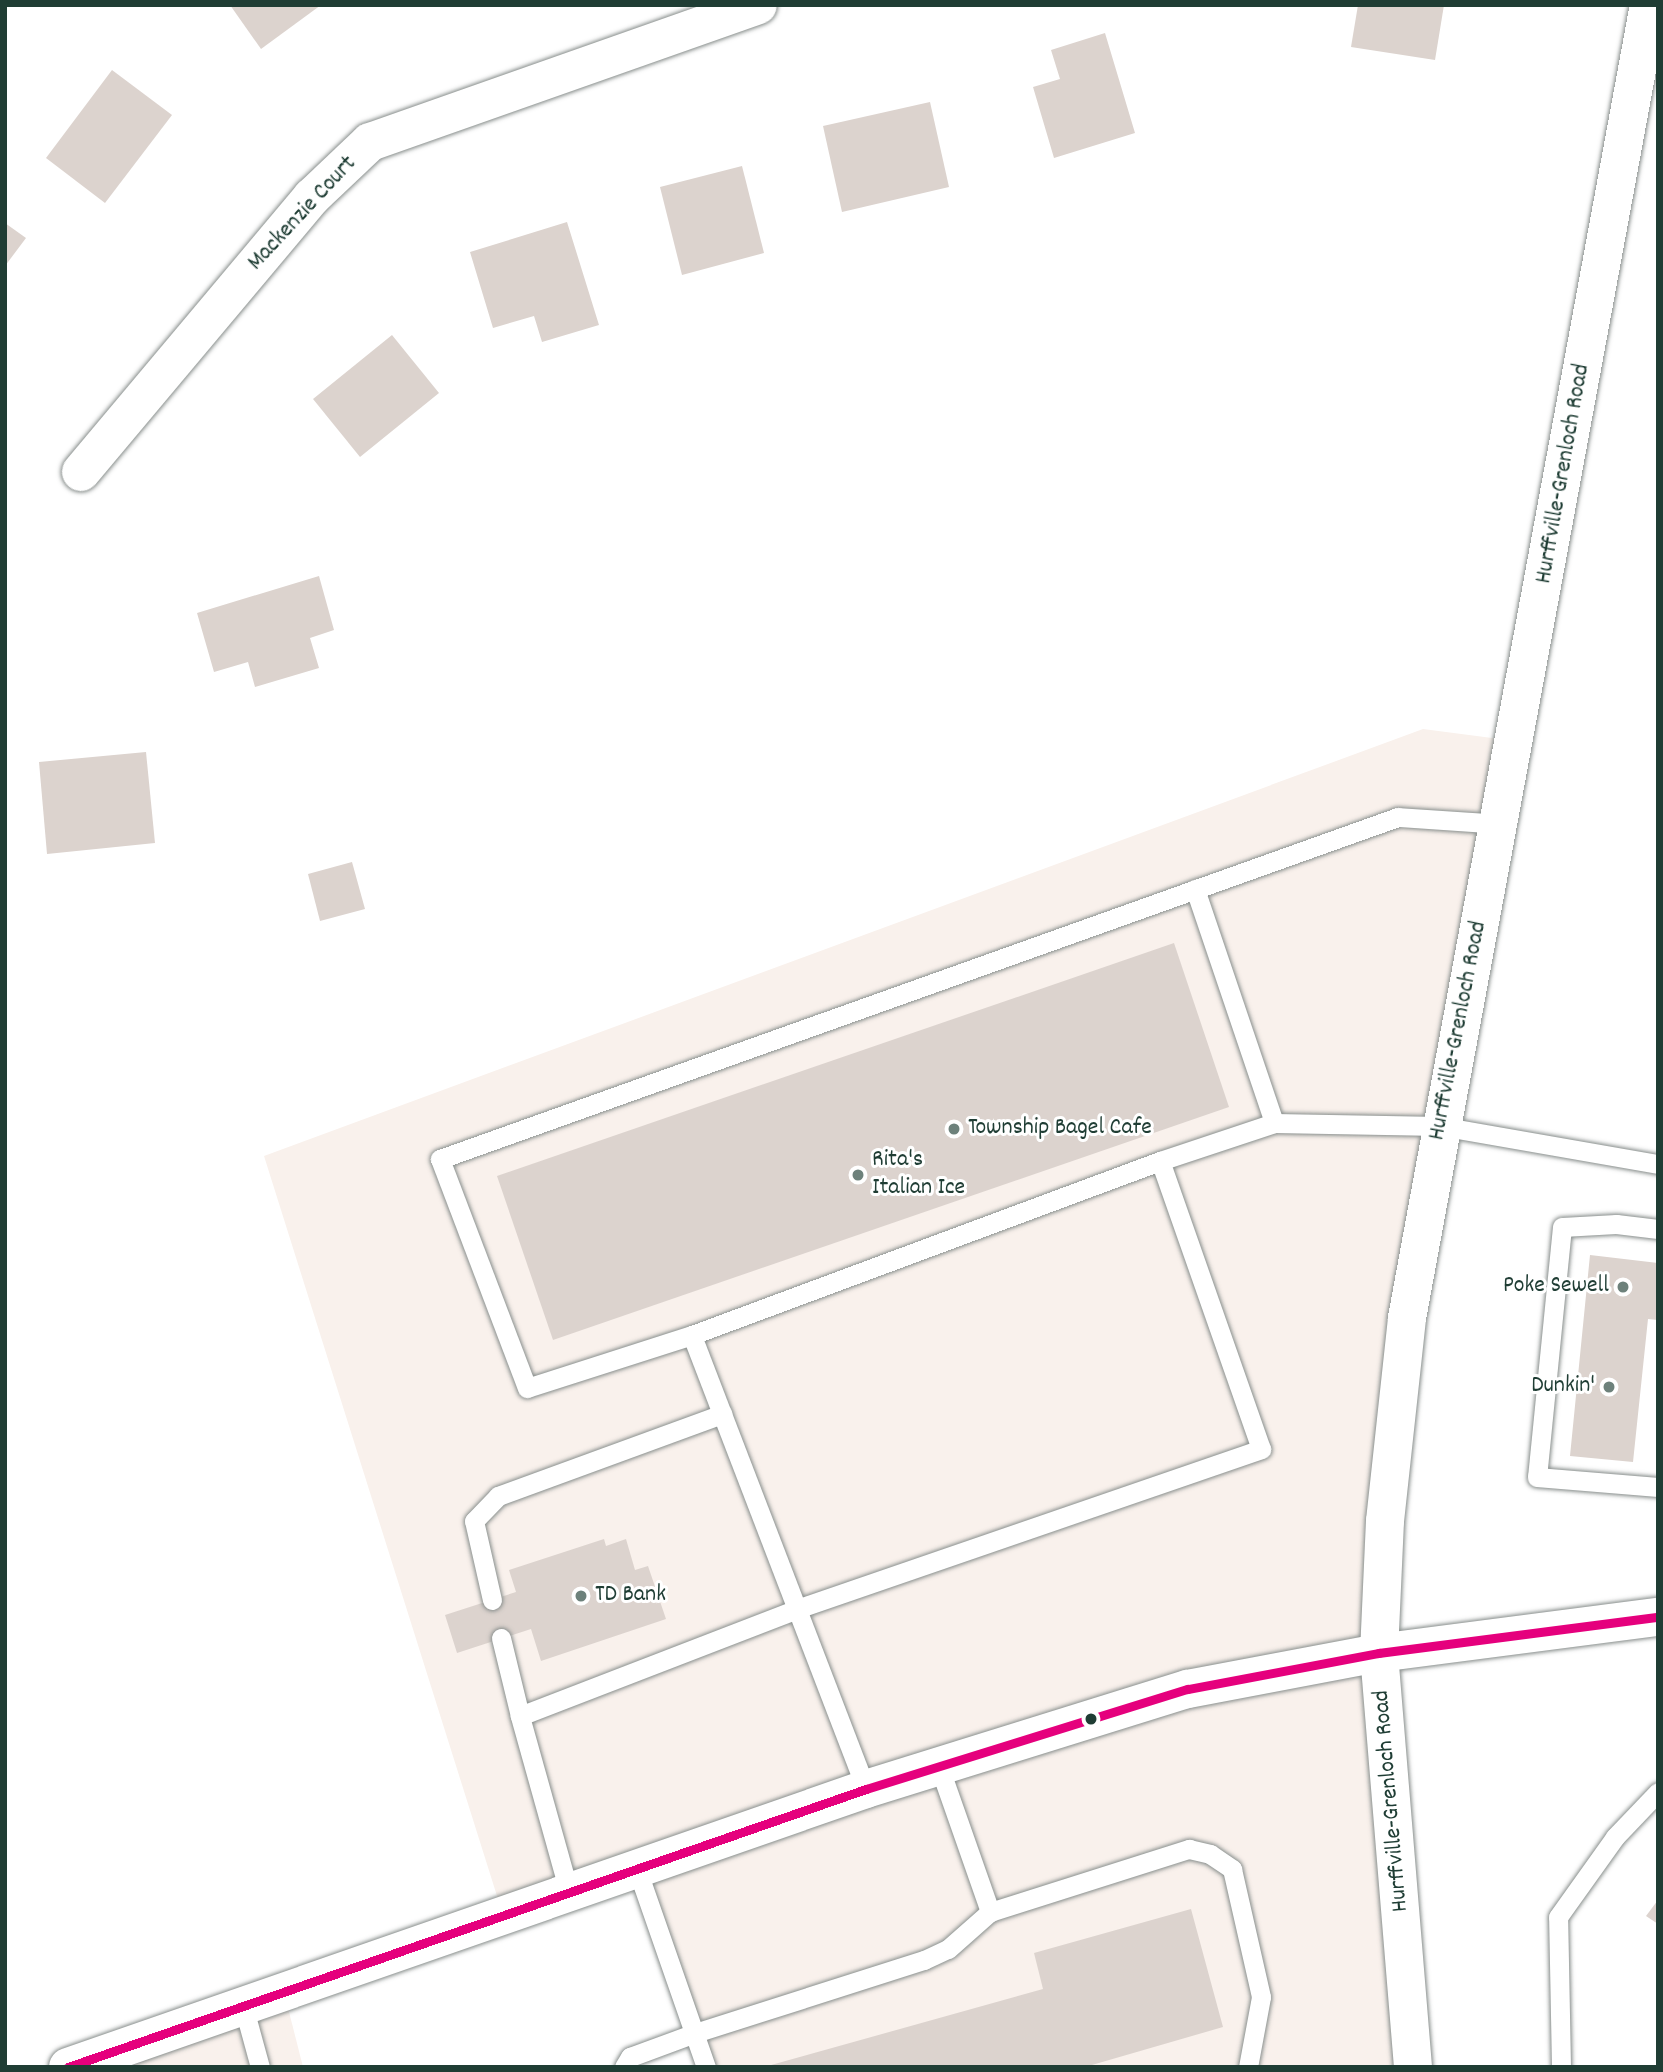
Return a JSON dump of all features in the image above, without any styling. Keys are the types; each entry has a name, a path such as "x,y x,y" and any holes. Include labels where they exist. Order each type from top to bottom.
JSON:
{"main road":[{"name":"Mackenzie Court","path":"80,472 312,197 370,142 758,5"},
{"name":"Hurffville-Grenloch Road","path":"1413,2067 1379,1653 1385,1521 1406,1332 1440,1126 1500,824 1650,5"},
{"path":"68,2067 866,1789 1188,1689 1379,1653 1658,1616"}],"lane":[{"path":"1500,824 1398,817 440,1159 527,1388 692,1335 1160,1161 1274,1124 1440,1126 1658,1164"},
{"path":"1195,889 1274,1124"},
{"path":"520,1716 797,1609 1261,1450 1160,1161"},
{"path":"1658,1229 1615,1224 1562,1227 1537,1477 1658,1487"},
{"path":"692,1335 866,1789"},
{"path":"492,1600 474,1521 498,1496 722,1414"},
{"path":"501,1638 569,1892"},
{"path":"939,1766 989,1912"},
{"path":"1561,2067 1558,1917 1615,1837 1658,1792"},
{"path":"624,2067 630,2057 695,2033 924,1960 948,1949 989,1912 1160,1855 1189,1849 1210,1854 1232,1869 1261,1997 1248,2067"},
{"path":"637,1869 706,2067"},
{"path":"243,2006 260,2067"}],"shaded area":[{"path":"1423,729 1515,741 1385,1521 1413,2067 705,2067 637,1869 503,1915 264,1156"},
{"path":"284,1992 303,2067 68,2067"}],"building":[{"path":"230,5 321,5 261,49"},
{"path":"1358,5 1444,5 1435,60 1351,47"},
{"path":"1105,33 1135,133 1054,158 1033,87 1060,79 1051,50"},
{"path":"112,70 172,115 105,203 46,158"},
{"path":"930,102 949,187 842,212 823,126"},
{"path":"742,166 764,253 682,275 660,187"},
{"path":"567,222 599,325 542,342 534,316 493,328 470,252"},
{"path":"5,223 26,238 5,266"},
{"path":"392,335 439,393 360,457 313,399"},
{"path":"319,576 334,630 310,638 319,668 255,687 248,662 214,672 197,613"},
{"path":"146,752 155,843 47,854 39,762"},
{"path":"352,862 365,909 320,921 308,874"},
{"path":"1174,943 1229,1107 553,1340 497,1176"},
{"name":"Dunkin'","path":"1590,1255 1658,1263 1658,1320 1648,1319 1633,1462 1570,1456"},
{"name":"TD Bank","path":"604,1539 606,1546 626,1539 635,1570 648,1566 666,1619 541,1661 531,1629 457,1653 445,1615 516,1592 509,1570"},
{"path":"1658,1900 1658,1924 1646,1916"},
{"path":"1191,1909 1223,2027 1085,2067 764,2067 1043,1989 1034,1953"}],"transit line":[{"path":"68,2067 866,1789 1188,1689 1379,1653 1658,1617"}],"place":[{"name":"Township Bagel Cafe","path":"954,1129"},
{"name":"Rita's Italian Ice","path":"858,1175"},
{"name":"Poke Sewell","path":"1623,1287"},
{"name":"Dunkin'","path":"1609,1387"},
{"name":"TD Bank","path":"581,1596"}]}
